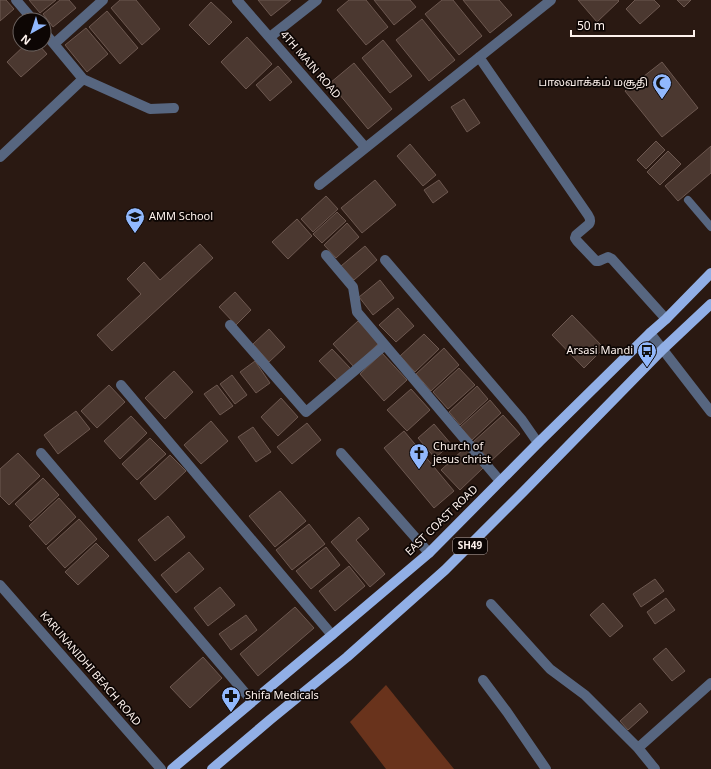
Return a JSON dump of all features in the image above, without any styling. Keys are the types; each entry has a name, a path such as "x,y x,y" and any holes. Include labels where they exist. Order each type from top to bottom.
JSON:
{"main road":[{"name":"EAST COAST ROAD","path":"172,769 429,553 538,443 666,319 711,273"},
{"name":"SH49","path":"212,769 271,718 347,657 445,570 663,350 711,304"}],"street":[{"path":"16,0 26,12"},
{"path":"54,44 103,0"},
{"name":"4TH MAIN ROAD","path":"237,0 366,147"},
{"path":"270,37 317,0"},
{"path":"319,185 550,0"},
{"path":"52,42 83,79 150,109 174,108"},
{"path":"479,57 588,215 590,222 576,235 575,238 577,241 596,261 599,262 608,257 612,259 666,319"},
{"path":"0,155 83,79"},
{"path":"326,255 353,287 357,312 500,481"},
{"path":"386,260 522,420 538,443"},
{"path":"230,325 306,412 385,346"},
{"path":"650,333 711,412"},
{"path":"121,385 332,636"},
{"path":"41,453 252,701"},
{"path":"341,453 429,553"},
{"name":"KARUNANIDHI BEACH ROAD","path":"0,585 161,769"},
{"path":"491,604 550,669 585,695 638,748 655,769"},
{"path":"483,680 546,769"},
{"path":"638,748 711,683"}],"lane":[{"path":"688,200 711,227"}],"shaded area":[{"path":"386,685 454,769 386,769 350,722"}],"building":[{"path":"0,0 6,0 14,9 0,21"},
{"path":"29,0 56,0 41,12 39,12"},
{"path":"60,0 69,0 76,8 53,27 52,12 45,12"},
{"path":"120,0 136,0 160,29 142,45 111,8"},
{"path":"258,0 291,0 271,16"},
{"path":"349,0 366,0 388,27 366,45 337,10"},
{"path":"374,0 410,0 416,7 394,25"},
{"path":"442,0 453,0 482,36 459,55 425,14"},
{"path":"463,0 499,0 512,15 490,33"},
{"path":"578,0 618,0 619,1 597,22"},
{"path":"635,0 654,0 660,6 640,24 626,9"},
{"path":"677,0 691,0 684,7"},
{"path":"211,2 232,22 209,45 189,25"},
{"path":"107,11 138,48 120,64 89,27"},
{"path":"422,19 455,60 429,81 396,40"},
{"path":"86,28 108,54 87,72 65,45"},
{"path":"247,37 272,64 246,89 221,62"},
{"path":"383,40 412,76 390,93 362,58"},
{"path":"18,52 45,52 47,54 21,77 7,62"},
{"name":"பாலவாக்கம் மசூதி","path":"662,62 698,108 662,137 625,91"},
{"path":"354,63 392,109 368,129 330,83"},
{"path":"278,66 292,82 270,101 256,85"},
{"path":"464,99 480,123 467,132 451,107"},
{"path":"656,141 665,150 646,169 637,160"},
{"path":"410,144 436,175 423,186 397,156"},
{"path":"711,146 711,173 678,201 665,186"},
{"path":"668,151 681,164 660,185 647,172"},
{"path":"375,180 396,205 362,233 341,208"},
{"path":"439,180 448,192 433,203 424,190"},
{"path":"326,196 338,209 313,232 301,219"},
{"path":"337,212 346,221 322,243 313,234"},
{"path":"297,219 312,236 288,259 272,242"},
{"path":"347,223 359,237 336,258 324,245"},
{"path":"200,244 213,258 112,351 97,335 141,294 127,279 144,262 160,280"},
{"path":"365,246 377,260 354,280 341,266"},
{"path":"380,280 394,298 373,315 359,297"},
{"path":"235,292 251,310 236,325 219,307"},
{"path":"398,308 414,326 396,342 379,325"},
{"path":"572,315 604,348 584,368 552,335"},
{"path":"358,321 379,343 354,367 333,344"},
{"path":"269,329 285,347 269,362 253,344"},
{"path":"424,334 439,349 415,372 400,356"},
{"path":"444,348 459,365 431,391 416,374"},
{"path":"332,349 351,369 338,381 319,361"},
{"path":"382,353 407,380 384,401 360,374"},
{"path":"255,361 270,383 256,393 240,372"},
{"path":"459,368 475,385 448,409 433,392"},
{"path":"174,371 193,392 165,419 145,398"},
{"path":"232,375 247,395 235,404 220,384"},
{"path":"109,385 125,402 97,428 81,411"},
{"path":"217,385 233,406 220,415 204,394"},
{"path":"477,386 488,399 460,425 449,412"},
{"path":"411,389 430,410 407,431 387,410"},
{"path":"281,398 298,417 278,436 261,417"},
{"path":"490,400 501,413 472,440 460,427"},
{"path":"76,411 90,429 58,454 44,435"},
{"path":"503,415 520,434 491,461 473,442"},
{"path":"131,416 147,433 120,459 104,441"},
{"path":"211,421 228,441 201,464 184,445"},
{"path":"307,423 321,440 292,464 277,447"},
{"path":"434,424 451,444 435,458 418,438"},
{"path":"253,427 271,452 256,462 238,437"},
{"name":"Church of jesus christ","path":"404,431 454,491 434,508 384,448"},
{"path":"150,438 166,454 137,480 122,464"},
{"path":"465,448 483,468 460,490 441,470"},
{"path":"18,453 40,476 9,505 0,496 0,469"},
{"path":"170,455 186,471 155,500 140,483"},
{"path":"43,478 59,495 31,521 15,504"},
{"path":"280,491 306,521 275,547 249,516"},
{"path":"59,498 76,517 46,545 29,526"},
{"path":"168,516 185,537 155,561 138,540"},
{"path":"359,517 369,529 356,540 385,574 370,587 331,542"},
{"path":"79,519 97,539 65,568 47,548"},
{"path":"309,524 325,544 292,570 276,550"},
{"path":"96,543 109,556 78,585 65,572"},
{"path":"326,547 340,565 311,589 296,571"},
{"path":"189,552 204,569 176,593 161,575"},
{"path":"349,566 365,586 335,611 319,591"},
{"path":"655,579 664,591 641,607 633,594"},
{"path":"220,587 235,605 208,626 194,608"},
{"path":"666,598 675,610 655,624 647,612"},
{"path":"603,603 623,626 610,637 590,615"},
{"path":"295,607 314,628 258,676 240,654"},
{"path":"246,615 257,630 231,650 219,634"},
{"path":"666,648 685,671 672,681 653,659"},
{"path":"203,657 222,678 190,708 170,687"},
{"path":"640,703 648,712 628,730 620,721"}],"place":[{"name":"பாலவாக்கம் மசூதி","path":"662,100"},
{"name":"AMM School","path":"135,234"},
{"name":"Arsasi Mandi","path":"647,368"},
{"name":"Church of jesus christ","path":"419,470"},
{"name":"Shifa Medicals","path":"231,713"}]}
